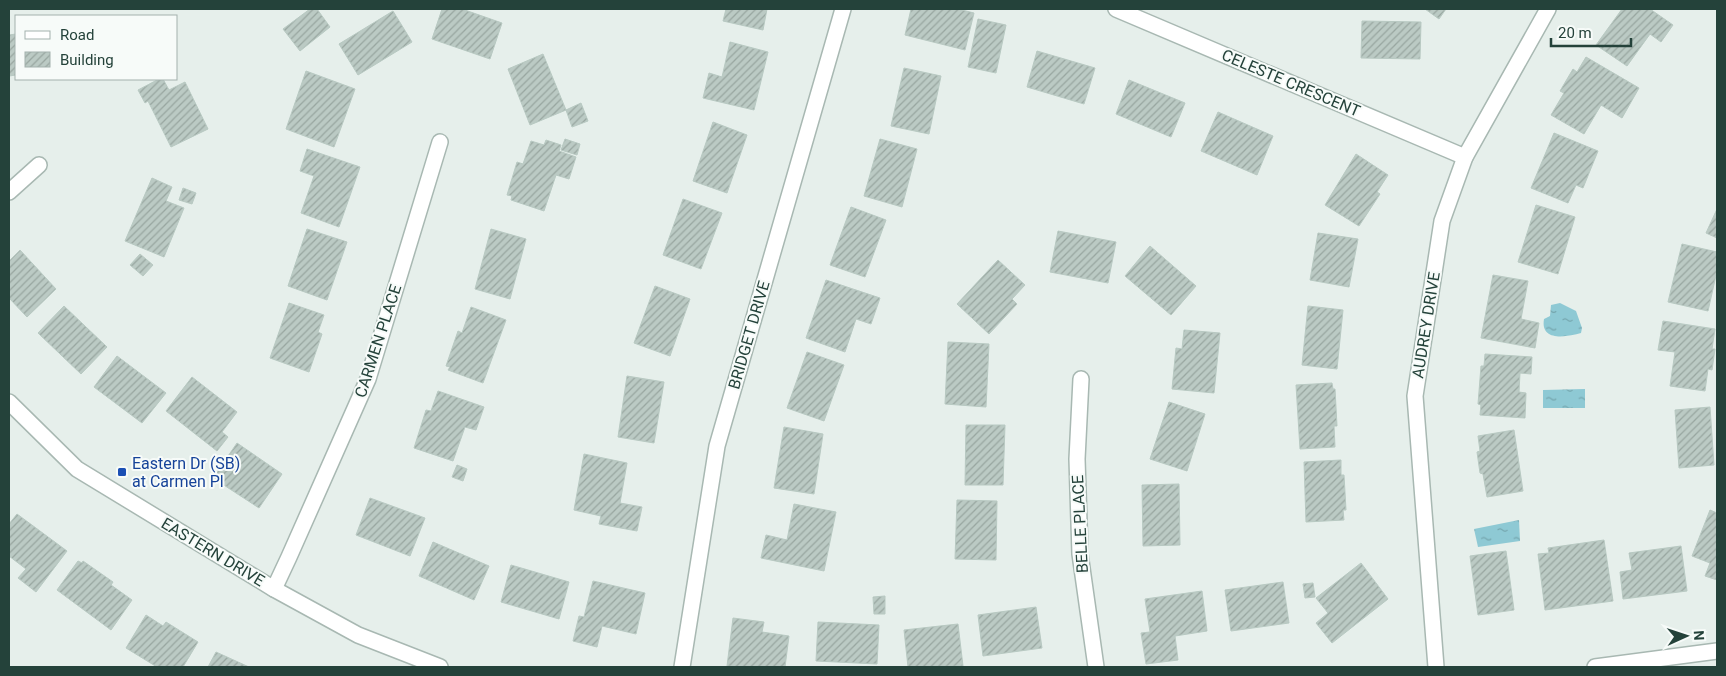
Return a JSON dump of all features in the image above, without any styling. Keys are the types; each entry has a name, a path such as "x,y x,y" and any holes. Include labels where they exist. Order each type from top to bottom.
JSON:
{"street":[{"name":"BRIDGET DRIVE","path":"682,667 717,446 843,9"},
{"name":"CELESTE CRESCENT","path":"1116,9 1465,157"},
{"name":"AUDREY DRIVE","path":"1436,667 1415,396 1442,221 1465,157 1548,9"},
{"name":"CARMEN PLACE","path":"274,589 368,379 440,142"},
{"path":"9,192 39,165"},
{"name":"BELLE PLACE","path":"1081,379 1077,459 1080,554 1096,667"},
{"name":"EASTERN DRIVE","path":"9,402 77,469 274,589 358,635 440,667"},
{"path":"1595,667 1717,651"}],"water":[{"path":"1560,303 1576,311 1582,328 1581,333 1569,336 1556,336 1550,335 1546,331 1544,319 1550,316 1551,305"},
{"path":"1585,389 1585,408 1543,408 1543,390"},
{"path":"1519,520 1520,541 1478,547 1474,529"}],"building":[{"path":"310,9 317,9 330,27 300,51 283,29"},
{"path":"442,9 462,9 502,23 490,59 432,39"},
{"path":"726,9 767,9 763,30 723,21"},
{"path":"911,9 958,9 974,13 965,50 905,35"},
{"path":"1425,9 1446,9 1439,19"},
{"path":"1622,9 1650,9 1673,25 1661,42 1650,34 1627,66 1596,45"},
{"path":"393,11 412,42 358,75 339,44"},
{"path":"978,19 1006,25 996,73 968,67"},
{"path":"1362,21 1421,22 1420,59 1361,58"},
{"path":"15,34 15,75 9,76 9,35"},
{"path":"730,42 768,52 754,110 703,98 709,73 722,77"},
{"path":"1037,51 1095,68 1084,104 1027,87"},
{"path":"543,54 566,110 530,125 508,69"},
{"path":"1586,57 1639,88 1622,118 1601,105 1584,134 1551,115 1564,93 1560,91 1573,69 1577,72"},
{"path":"904,68 941,76 929,134 891,126"},
{"path":"306,71 355,89 334,147 286,129"},
{"path":"157,80 164,80 169,90 185,82 208,129 171,147 148,101 145,103 138,90"},
{"path":"1129,80 1185,103 1171,137 1116,114"},
{"path":"581,103 588,121 572,127 566,110"},
{"path":"1218,112 1273,136 1257,175 1201,151"},
{"path":"713,122 747,135 727,193 693,181"},
{"path":"1554,133 1598,151 1583,188 1576,185 1568,203 1531,188"},
{"path":"565,139 580,144 577,155 561,150"},
{"path":"880,139 917,149 902,207 864,196"},
{"path":"546,140 561,145 559,151 576,157 569,179 556,175 544,211 511,200 512,196 507,195 517,162 523,164 531,141 544,145"},
{"path":"307,149 360,167 339,227 301,213 314,176 300,171"},
{"path":"1356,154 1388,175 1377,192 1380,194 1359,226 1325,205"},
{"path":"152,178 172,187 166,201 184,208 164,257 125,241"},
{"path":"183,188 196,193 192,204 179,200"},
{"path":"683,199 722,213 701,269 663,255"},
{"path":"1536,205 1575,217 1558,274 1518,262"},
{"path":"851,207 886,220 865,277 830,265"},
{"path":"1717,209 1717,238 1706,233"},
{"path":"307,229 347,242 327,300 288,286"},
{"path":"491,229 526,239 510,299 475,289"},
{"path":"1058,231 1116,242 1108,283 1050,272"},
{"path":"1318,233 1358,239 1349,287 1310,280"},
{"path":"1682,244 1717,252 1717,271 1708,311 1668,302"},
{"path":"1150,246 1196,286 1171,315 1125,276"},
{"path":"20,250 56,289 27,317 9,298 9,261"},
{"path":"140,254 153,265 143,276 130,265"},
{"path":"998,260 1025,285 1012,299 1017,304 989,334 957,304"},
{"path":"1493,275 1528,281 1521,319 1539,323 1535,348 1481,338"},
{"path":"826,280 880,298 871,324 856,319 845,352 806,338"},
{"path":"655,286 690,299 670,356 634,343"},
{"path":"289,303 324,315 318,332 322,334 309,372 270,358"},
{"path":"64,306 107,347 81,374 38,333"},
{"path":"1308,306 1343,310 1337,369 1302,365"},
{"path":"471,307 506,320 483,383 448,370 450,367 446,366 458,331 462,333"},
{"path":"1663,321 1715,329 1712,349 1715,349 1712,370 1708,369 1705,391 1670,386 1675,352 1658,350"},
{"path":"1184,330 1220,333 1214,393 1172,389 1176,348 1182,349"},
{"path":"948,342 989,344 986,407 945,404"},
{"path":"807,352 844,365 824,421 787,408"},
{"path":"1485,354 1532,357 1531,374 1520,373 1519,392 1526,393 1525,418 1480,415 1481,405 1478,404 1481,366 1484,366"},
{"path":"117,356 166,393 142,423 94,387"},
{"path":"627,376 664,382 654,443 618,437"},
{"path":"192,377 237,412 222,432 228,437 217,451 166,411"},
{"path":"1332,383 1333,389 1335,389 1337,426 1334,426 1335,447 1300,449 1296,385"},
{"path":"438,391 484,407 476,430 465,427 453,461 414,448 426,410 431,411"},
{"path":"1169,402 1205,414 1187,471 1150,459"},
{"path":"1710,407 1714,465 1679,468 1675,410"},
{"path":"966,425 1005,425 1003,485 965,485"},
{"path":"784,427 823,434 814,494 774,488"},
{"path":"1514,430 1523,491 1487,497 1483,474 1480,473 1477,452 1480,451 1478,436"},
{"path":"237,443 282,474 259,508 213,478"},
{"path":"584,454 627,463 620,503 642,507 637,531 599,524 601,516 574,510"},
{"path":"1341,460 1346,510 1343,510 1344,520 1306,522 1304,462"},
{"path":"457,465 467,469 463,481 452,477"},
{"path":"1179,484 1180,545 1143,546 1142,485"},
{"path":"370,498 425,518 410,556 356,535"},
{"path":"957,500 997,501 996,560 955,559"},
{"path":"794,504 836,512 824,571 761,558 766,535 787,540"},
{"path":"1710,510 1717,513 1717,580 1705,576 1710,563 1692,556"},
{"path":"17,514 67,551 36,592 18,578 26,569 9,556 9,524"},
{"path":"1604,540 1613,601 1545,610 1538,554 1549,553 1548,548"},
{"path":"433,542 489,566 474,600 419,576"},
{"path":"1681,546 1687,591 1623,599 1620,572 1632,570 1629,553"},
{"path":"1506,551 1514,610 1478,615 1470,556"},
{"path":"78,561 82,563 83,561 113,582 111,585 132,600 111,630 57,590"},
{"path":"1361,563 1388,599 1332,643 1316,623 1328,613 1316,598"},
{"path":"511,565 569,582 559,619 501,602"},
{"path":"593,581 645,593 636,634 602,626 597,647 573,641 579,616 584,617"},
{"path":"1283,582 1289,623 1231,631 1225,590"},
{"path":"1313,583 1315,597 1305,598 1303,584"},
{"path":"1202,591 1207,631 1175,636 1178,660 1146,664 1141,633 1150,632 1145,599"},
{"path":"885,596 885,614 874,614 873,597"},
{"path":"1036,607 1042,648 983,656 978,615"},
{"path":"146,615 163,626 166,622 198,642 183,667 157,667 126,648"},
{"path":"733,618 764,622 762,632 789,636 785,667 727,666"},
{"path":"818,622 879,625 877,664 816,661"},
{"path":"958,624 963,666 908,667 904,630"},
{"path":"216,652 249,667 208,667"}],"place":[{"name":"Eastern Dr (SB) at Carmen Pl","path":"122,472"}]}
